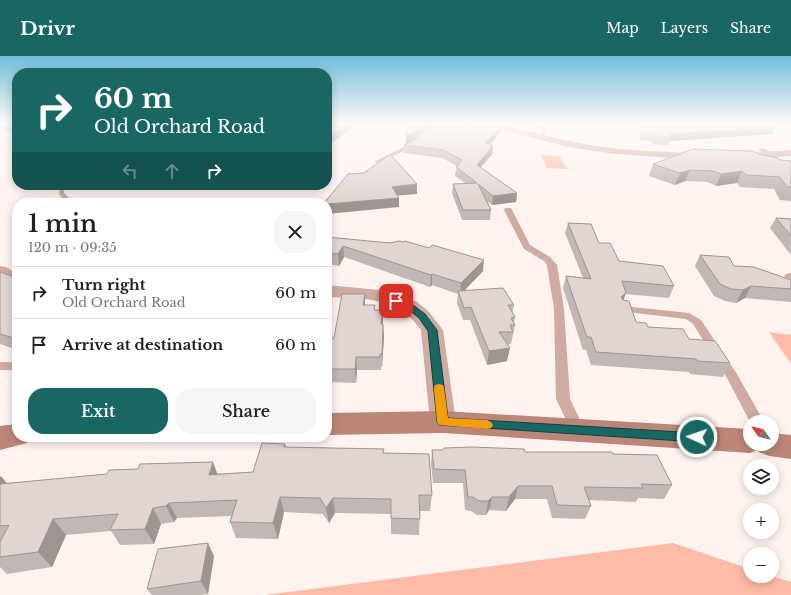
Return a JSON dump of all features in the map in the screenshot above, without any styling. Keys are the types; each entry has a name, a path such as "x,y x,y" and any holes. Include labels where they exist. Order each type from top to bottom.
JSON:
{"street":[{"path":"614,149 711,155"},
{"path":"768,149 731,155 743,157 791,153"},
{"path":"0,271 12,278"},
{"path":"332,291 383,296 410,306 422,316 432,330 443,422"},
{"path":"332,424 443,422 743,441"},
{"path":"0,438 12,436"},
{"path":"779,445 791,447"}],"lane":[{"path":"377,162 403,149"},
{"path":"762,150 775,155"},
{"path":"743,157 757,163"},
{"path":"508,210 527,247 547,259 552,265 559,309 563,399 578,430"},
{"path":"623,309 689,316 697,322 733,377 753,415"},
{"path":"0,366 12,366"}],"shaded area":[{"path":"541,155 559,156 567,169 547,168"},
{"path":"769,332 791,335 791,364"},
{"path":"673,543 743,567 743,583 779,583 779,578 791,582 791,595 265,595"}],"building":[{"path":"436,149 490,149 477,165 517,193 493,196 478,184 491,210 463,210 453,184 477,183 456,167 462,160 443,150"},
{"path":"693,149 752,151 781,160 791,161 791,187 787,187 780,177 746,175 742,171 721,174 713,171 690,170 680,173 653,164"},
{"path":"390,154 417,184 392,187 399,198 332,204 332,198 328,198 348,174 364,173"},
{"path":"776,218 791,219 791,236"},
{"path":"568,223 591,224 599,243 610,243 619,261 663,266 674,286 622,281 626,293 621,297 623,300 629,301 636,322 646,323 648,327 683,329 689,339 715,341 730,363 697,361 696,359 596,352 591,337 587,337 566,276 591,279"},
{"path":"332,237 390,243 405,241 429,248 432,245 484,260 461,283 432,274 431,275 343,246 338,254 332,253"},
{"path":"700,255 729,257 734,266 754,267 791,280 791,289 751,286 743,290 731,289 720,284"},
{"path":"0,272 12,276 12,338 0,334"},
{"path":"503,288 514,305 508,305 515,317 511,318 515,325 510,325 513,332 499,332 510,348 489,351 471,307 464,308 458,291"},
{"path":"342,294 365,294 363,305 375,305 374,310 383,310 381,324 383,324 382,354 380,354 380,357 356,357 355,369 332,369 332,338 334,338"},
{"path":"262,443 285,444 284,447 384,449 383,453 429,454 432,495 419,495 420,519 391,518 391,499 333,498 326,508 320,498 280,497 273,523 230,522 237,500 169,503 166,506 153,508 145,529 110,530 118,514 53,519 38,552 0,557 0,542 9,525 0,526 0,484 107,474 109,470 138,469 140,464 213,462 209,475 253,472"},
{"path":"472,447 524,449 525,452 612,452 613,454 657,455 672,485 641,484 643,488 584,487 591,506 557,505 552,486 518,486 509,497 492,497 488,501 479,501 473,497 468,497 465,470 434,469 432,450"},
{"path":"208,543 201,581 147,589 158,549"}],"slow traffic":[{"path":"439,388 443,422 487,425"}],"route":[{"path":"396,301 410,306 422,316 432,330 443,422 697,437"}]}
